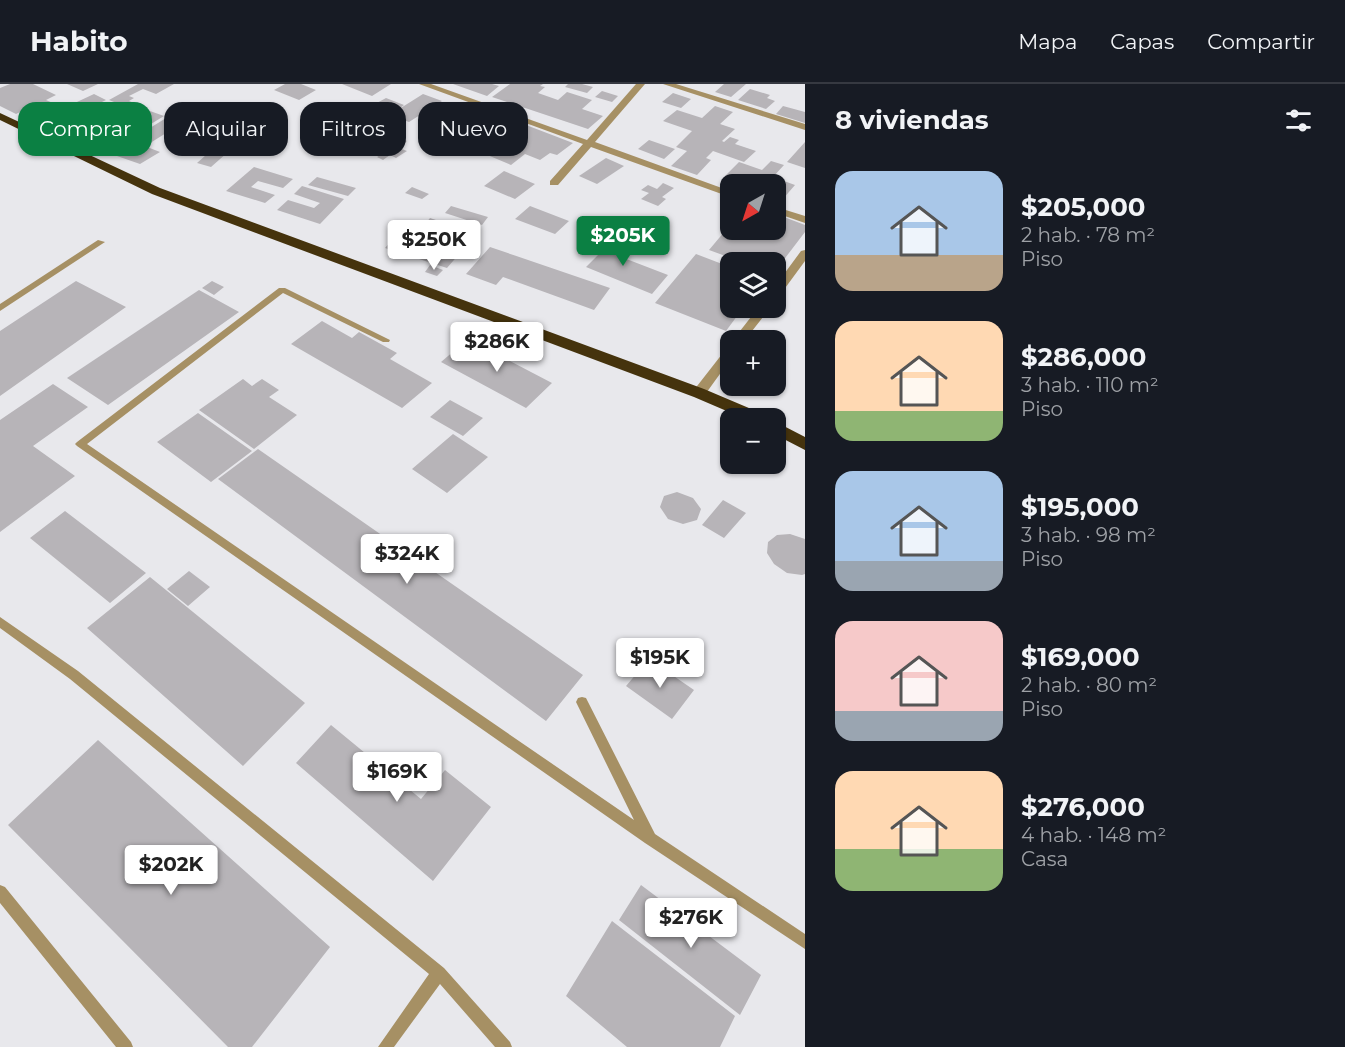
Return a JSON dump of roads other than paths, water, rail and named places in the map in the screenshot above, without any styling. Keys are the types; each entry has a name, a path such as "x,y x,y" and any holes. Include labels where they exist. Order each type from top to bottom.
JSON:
{"highway":[{"path":"0,116 156,191 699,393 734,408"},
{"path":"786,434 805,444"}],"street":[{"path":"423,84 720,191"},
{"path":"554,183 641,84"},
{"path":"667,84 805,127"},
{"path":"786,213 805,220"},
{"path":"786,279 805,253"},
{"path":"747,330 756,318"},
{"path":"699,393 720,365"}],"lane":[{"path":"0,308 101,243"},
{"path":"386,340 282,290 80,444 650,838 805,942"},
{"path":"0,622 74,675 439,973 505,1047"},
{"path":"582,702 650,838"},
{"path":"0,892 126,1047"},
{"path":"385,1047 439,973"}]}
